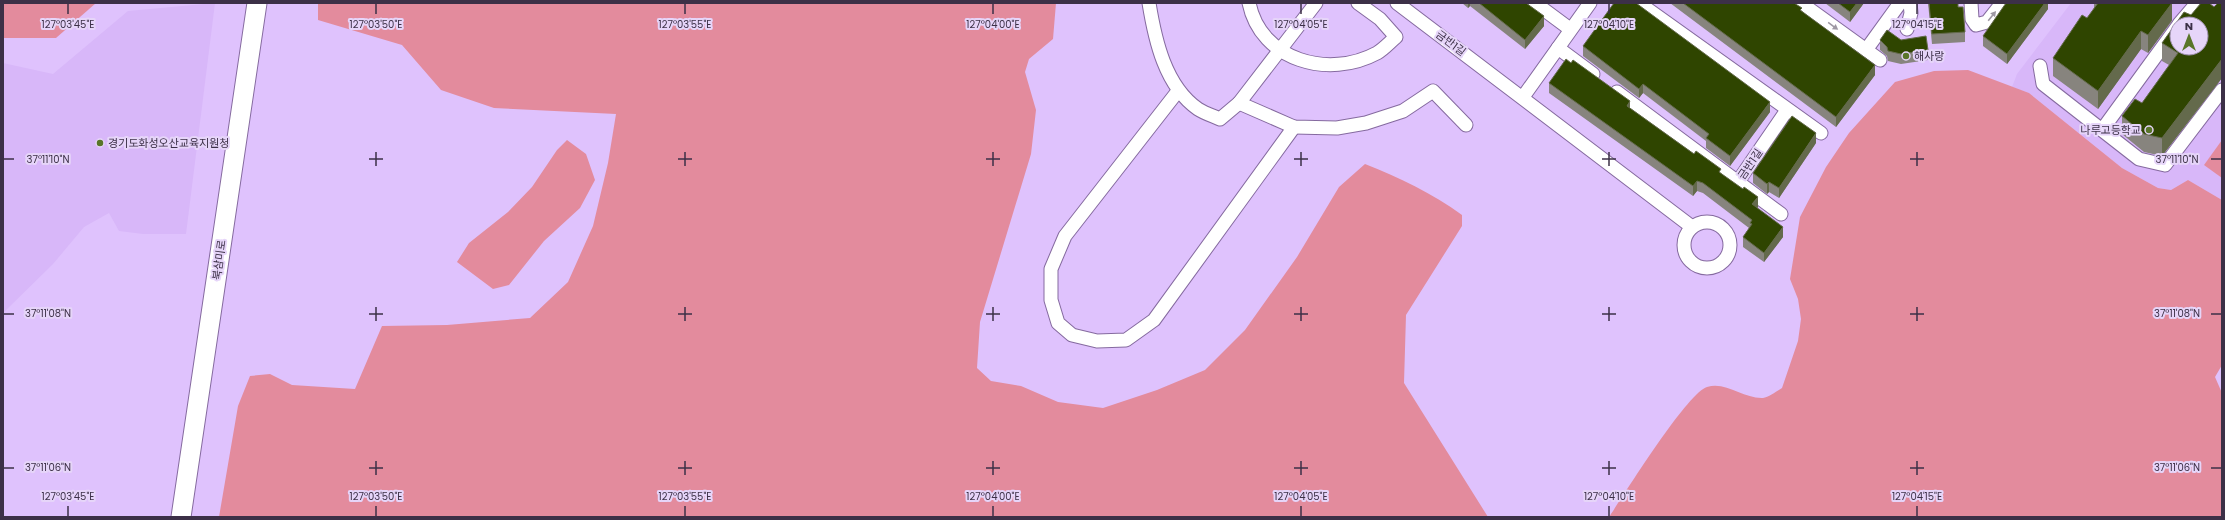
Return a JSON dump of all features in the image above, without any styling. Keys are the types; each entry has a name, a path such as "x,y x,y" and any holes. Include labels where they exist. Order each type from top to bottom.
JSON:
{"street":[{"name":"북삼미로","path":"181,517 257,3"},
{"path":"1149,3 1153,26 1166,67 1178,91 1198,109 1220,119 1239,104 1316,3"},
{"path":"1249,3 1250,11 1261,32 1279,51 1305,62 1330,64 1355,62 1378,52 1396,37 1380,19 1358,3"},
{"name":"금반1길","path":"1398,3 1523,97 1692,228"},
{"path":"1535,3 1570,29"},
{"path":"1523,97 1590,3"},
{"path":"1639,3 1821,133"},
{"path":"1802,3 1880,60"},
{"path":"1866,50 1900,3"},
{"path":"1907,29 1911,13 1910,3"},
{"path":"1971,3 1972,19 1976,25 1987,22 2002,3"},
{"path":"2186,16 2197,3"},
{"path":"2102,130 2169,38"},
{"name":"금반1길","path":"1558,48 1737,183 1787,110"},
{"path":"2040,66 2042,84 2139,159 2165,165 2222,90"},
{"path":"1178,91 1065,236 1051,268 1052,300 1058,323 1072,335 1097,341 1126,340 1154,320 1294,127"},
{"path":"1239,104 1294,127 1337,128 1366,123 1403,111 1433,91 1466,125"},
{"path":"1737,183 1781,214"}],"shaded area":[{"path":"3,3 96,3 56,38 3,38"},
{"name":"경기도화성오산교육지원청","path":"215,3 186,234 143,234 119,231 109,213 84,227 53,264 3,313 3,63 53,74 128,11"},
{"path":"318,3 1056,3 1053,39 1029,59 1025,72 1036,110 1031,154 980,322 977,368 991,381 1021,386 1058,402 1103,408 1157,390 1205,370 1245,330 1297,257 1339,187 1365,164 1415,186 1462,215 1462,226 1406,315 1404,383 1488,517 219,517 238,406 250,376 270,374 292,385 355,389 382,326 447,325 530,318 568,282 593,226 608,163 616,114 494,108 441,90 402,45 318,20"},
{"name":"나루고등학교","path":"2071,3 2222,3 2222,200 2188,180 2171,190 2158,188 2122,168 2029,93 2012,87 2017,74"},
{"path":"1968,70 2029,93 2122,168 2158,188 2171,190 2188,180 2222,200 2222,365 2215,377 2222,393 2222,517 1609,517 1671,425 1698,393 1707,387 1721,386 1756,398 1763,398 1782,388 1798,341 1801,319 1798,299 1790,279 1800,217 1826,167 1849,133 1895,82 1934,71"},
{"path":"567,140 586,154 595,180 580,208 544,241 509,285 493,289 457,262 469,243 508,212 532,187 557,150"},
{"path":"2222,140 2222,178 2204,165"}],"building":[{"path":"1479,3 1526,3 1544,16 1525,40"},
{"path":"1614,3 1636,3 1770,102 1730,156 1706,138 1709,134 1643,84 1639,89 1583,46"},
{"path":"1683,3 1794,3 1802,8 1800,10 1875,65 1836,117"},
{"path":"1838,3 1857,3 1850,12"},
{"path":"1929,3 1958,3 1958,7 1963,7 1965,32 1932,34"},
{"path":"2006,3 2045,3 2007,54 1983,36"},
{"path":"2098,3 2172,3 2148,35 2141,31 2098,91 2053,58 2082,15 2087,18"},
{"path":"2201,3 2209,3 2214,7 2218,3 2222,3 2222,59 2162,138 2144,134 2122,116 2135,99 2142,103 2176,56 2209,56 2209,16 2181,16 2184,12 2191,15"},
{"path":"1887,30 1901,40 1926,36 1928,50 1901,54 1888,51 1887,47 1880,40"},
{"path":"2169,33 2169,47 2162,43"},
{"path":"1566,59 1571,63 1573,60 1630,101 1627,106 1694,154 1696,151 1721,169 1719,172 1743,189 1744,187 1758,197 1752,204 1783,227 1764,253 1743,237 1752,224 1750,223 1752,220 1703,183 1697,181 1693,186 1549,83"},
{"path":"1792,116 1816,133 1779,188 1769,182 1767,184 1753,173"}],"place":[{"name":"해사랑","path":"1906,56"},
{"name":"나루고등학교","path":"2149,130"},
{"name":"경기도화성오산교육지원청","path":"100,143"}]}
